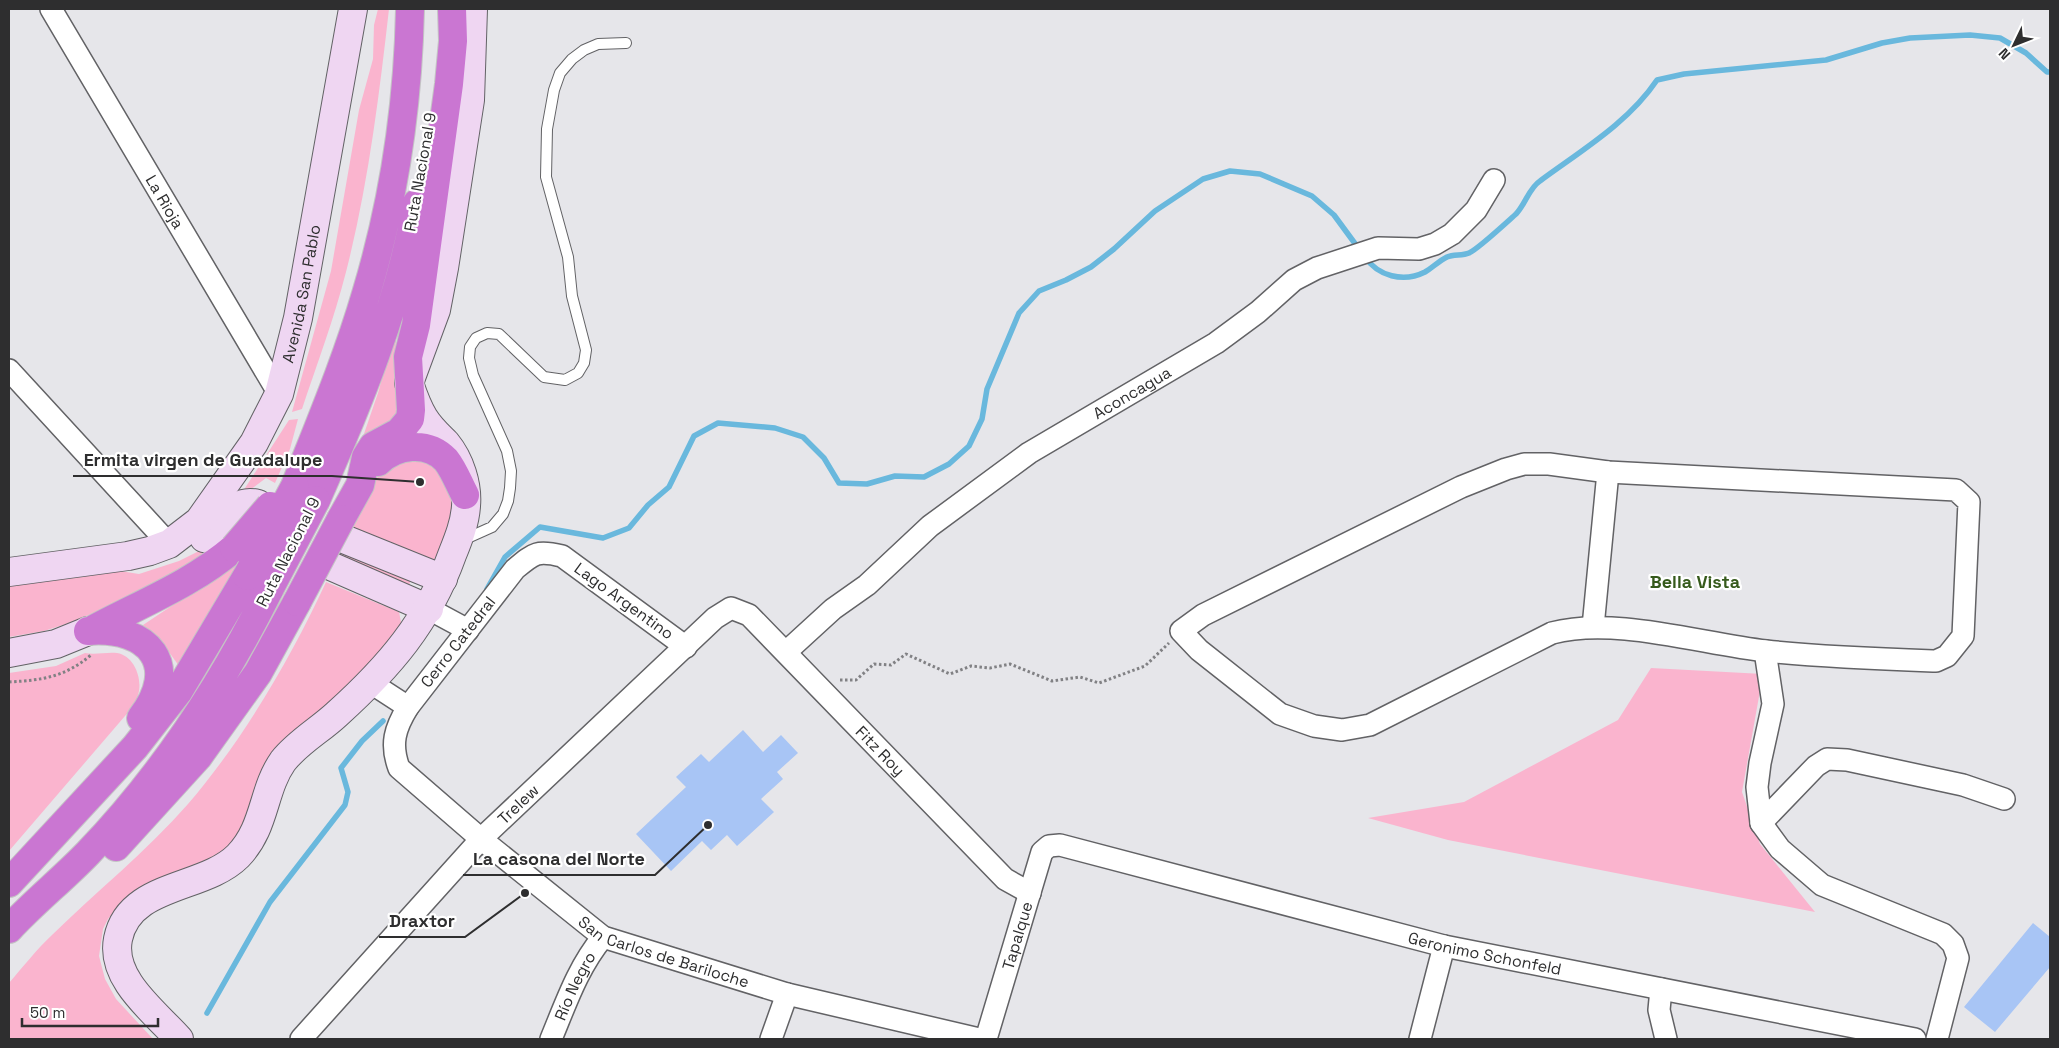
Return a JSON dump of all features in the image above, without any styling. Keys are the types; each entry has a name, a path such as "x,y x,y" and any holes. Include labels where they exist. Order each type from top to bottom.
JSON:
{"highway":[{"name":"Ruta Nacional 9","path":"24,914 88,853 171,752 249,630 258,582 286,496 325,410 366,295 383,229 400,144 410,9"},
{"name":"Ruta Nacional 9","path":"286,496 381,338 404,258 426,149 433,88 438,9"},
{"path":"24,914 105,857 126,838 198,757 258,673 340,528 360,485 366,457 373,446 399,432 410,419 408,357 416,325 449,84 453,41 452,9"},
{"path":"360,485 379,461 388,453 414,447 435,452 446,460 465,495"},
{"path":"93,642 221,559 230,533 286,496"},
{"name":"Ruta Nacional 9","path":"9,883 31,857 135,747 178,692 258,582"},
{"path":"31,857 58,813 140,720 152,704 158,688 160,673 150,648 122,632 107,630 93,642"}],"street":[{"name":"La Rioja","path":"51,9 279,394"},
{"name":"Avenida San Pablo","path":"169,544 189,531 210,506 254,442 279,394 298,318 353,9"},
{"path":"179,1039 128,983 122,973 117,955 118,940 125,922 132,912 150,898 207,877 237,857 248,844 259,825 271,785 282,763 292,751 334,717 371,683 404,645 429,610 457,542 466,505 462,476 456,458 424,418 409,383 436,310 444,268 470,100 473,9"},
{"name":"Aconcagua","path":"786,652 833,609 867,585 930,526 1029,453 1216,344 1258,312 1294,280 1316,268 1378,248 1419,249 1435,244 1452,234 1476,210 1494,180"},
{"path":"9,370 169,544"},
{"path":"1524,464 1549,464 1608,472 1956,490 1969,502 1963,636 1947,656 1936,661 1765,651 1670,635 1593,628 1568,629 1552,633 1370,725 1342,730 1314,726 1280,714 1199,650 1181,631 1204,614 1461,488 1506,468 1524,464"},
{"path":"1593,628 1608,472"},
{"path":"340,528 443,579"},
{"path":"9,572 123,557 150,551 169,544 191,545 207,536 230,533"},
{"name":"Cerro Catedral","path":"399,768 394,754 396,726 408,707 514,569 531,555 543,551 562,556"},
{"name":"Lago Argentino","path":"562,556 686,646"},
{"path":"326,564 429,610 468,630"},
{"name":"Fitz Roy","path":"731,608 749,615 1005,879 1030,893"},
{"name":"Trelew","path":"301,1039 480,839 715,618 731,608"},
{"path":"9,653 56,644 93,642"},
{"path":"1765,651 1773,704 1760,763 1757,787 1761,823 1780,849 1822,884 1943,934 1953,944 1958,958 1937,1039"},
{"path":"371,683 408,707"},
{"path":"1761,823 1816,766 1827,759 1847,760 1964,785 2004,799"},
{"name":"San Carlos de Bariloche","path":"399,768 480,839 602,937 787,994 979,1039"},
{"name":"Tapalque","path":"986,1039 1042,852 1049,846 1060,844"},
{"name":"Geronimo Schonfeld","path":"1060,844 1444,946 1915,1039"},
{"name":"Río Negro","path":"551,1039 579,971 586,957 602,937"},
{"path":"1420,1039 1444,946"},
{"path":"1661,989 1659,1010 1666,1039"},
{"path":"771,1039 787,994"}],"lane":[{"path":"457,542 492,527 502,514 510,488 511,471 507,451 473,375 469,358 470,347 476,338 487,332 499,334 544,377 565,380 578,373 584,363 586,350 572,296 568,257 546,178 546,128 554,90 560,73 572,59 584,50 598,44 626,43"}],"path":[{"path":"840,680 856,680 874,664 891,665 906,654 950,674 971,666 990,668 1010,664 1052,681 1080,677 1099,683 1145,666 1181,631"},
{"path":"9,682 58,676 93,642"}],"shaded area":[{"path":"378,9 389,9 372,141 354,240 336,307 302,409 292,412 331,271 359,110 373,59 374,25"},
{"path":"397,324 395,356 399,412 355,460 378,393"},
{"path":"298,419 290,449 275,483 266,478 238,499 289,420"},
{"path":"423,453 454,491 449,529 442,547 431,563 349,533 382,468"},
{"path":"227,537 196,561 136,596 66,624 44,631 9,637 9,585 120,571 139,574 179,561"},
{"path":"344,548 410,579 410,583 407,587 338,560"},
{"path":"242,559 179,666 161,641 143,625"},
{"path":"326,582 399,612 402,627 256,806 228,852 139,890 117,908 108,919 103,929 99,956 105,979 116,999 153,1039 9,1039 9,983 46,941 139,855 188,804 208,779 247,726 264,698 297,640"},
{"path":"85,653 117,653 129,659 136,669 138,676 139,689 137,697 131,709 9,851 9,673 56,666"},
{"path":"1651,668 1763,674 1742,792 1760,844 1815,912 1448,840 1368,818 1464,802 1618,720"}],"building":[{"path":"743,730 763,752 781,735 798,753 777,772 783,779 761,799 774,812 737,846 727,835 711,850 702,841 671,871 636,834 686,787 676,777 701,754 709,762"},
{"path":"2033,923 2050,937 2050,967 1995,1032 1964,1007"}],"waterway":[{"path":"1365,257 1370,264 1384,273 1392,276 1408,277 1425,272 1447,257 1473,251 1516,214 1536,184 1618,123 1632,110 1657,80 1684,74 1826,60 1882,43 1910,38 1970,35 2000,38 2026,53 2047,72 2050,72"},
{"path":"487,589 505,557 540,527 603,538 629,528 648,505 669,487 694,436 718,423 775,428 803,437 824,458 839,483 867,484 895,476 924,477 949,464 969,446 982,419 987,389 1019,313 1039,291 1091,267 1114,249 1155,211 1203,179 1230,171 1260,174 1312,196 1334,215 1359,249"},
{"path":"207,1013 270,902 345,805 348,792 341,768 362,741 383,721"}],"place":[{"name":"Ermita virgen de Guadalupe","path":"420,482"},
{"name":"La casona del Norte","path":"708,825"},
{"name":"Draxtor","path":"525,893"}],"district":[{"name":"Bella Vista","path":"1695,581"}]}
